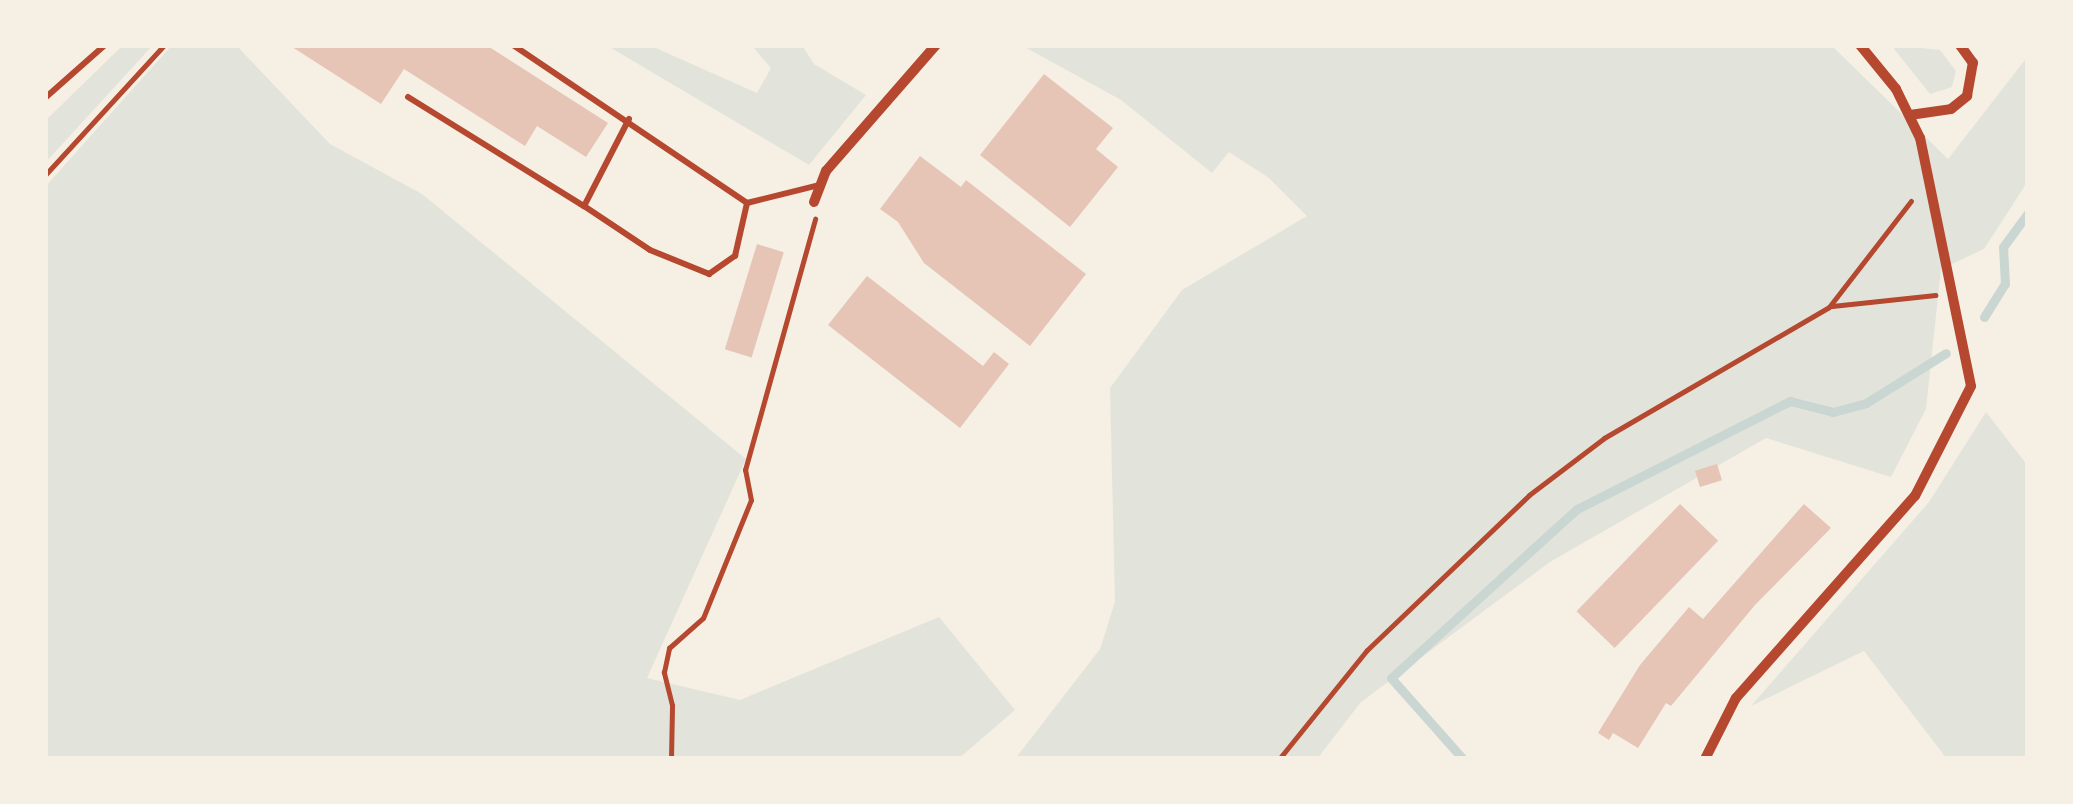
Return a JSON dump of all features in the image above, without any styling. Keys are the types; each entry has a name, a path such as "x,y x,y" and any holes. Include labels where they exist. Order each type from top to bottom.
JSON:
{"street":[{"path":"814,202 819,184 891,91 936,45"},
{"path":"1705,759 1736,698 1914,496 1944,448 1971,386 1966,337 1948,294 1928,178 1910,115 1860,45"},
{"path":"1910,115 1951,109 1967,96 1973,63 1960,45"}],"lane":[{"path":"45,98 105,45"},
{"path":"513,45 629,119 748,203"},
{"path":"408,97 650,250 708,274 735,256 748,203"},
{"path":"584,206 629,119"},
{"path":"748,203 819,184"}],"path":[{"path":"45,175 164,45"},
{"path":"1279,759 1367,650 1529,495 1619,428 1829,306 1928,178"},
{"path":"671,759 672,705 664,672 669,648 703,618 750,500 745,470 815,230 814,202"},
{"path":"1829,306 1948,294"}],"shaded area":[{"path":"123,45 153,45 45,163 45,121"},
{"path":"172,45 236,45 330,144 422,194 746,459 647,678 740,700 939,617 1015,710 958,759 45,759 45,187"},
{"path":"606,45 649,45 757,93 771,68 751,45 802,45 814,64 866,95 809,165"},
{"path":"1021,45 1831,45 1948,159 2028,56 2028,181 1984,249 1941,269 1926,409 1891,477 1766,438 1550,562 1361,702 1317,759 1015,759 1100,649 1115,602 1110,388 1182,290 1307,216 1269,178 1229,152 1212,173 1121,100"},
{"path":"1891,45 1940,50 1956,71 1952,87 1930,94"},
{"path":"1986,412 2028,466 2028,759 1947,759 1864,651 1751,706 1929,502"}],"building":[{"path":"289,45 486,45 608,123 586,157 537,126 525,146 404,69 381,104"},
{"path":"1044,74 1113,128 1096,149 1118,167 1070,227 980,155"},
{"path":"920,156 961,187 966,180 1086,274 1030,346 924,263 898,222 880,209"},
{"path":"757,244 784,252 752,357 725,349"},
{"path":"867,276 983,366 994,352 1009,364 960,428 828,325"},
{"path":"1717,464 1722,480 1700,487 1695,471"},
{"path":"1680,504 1718,541 1615,648 1576,611"},
{"path":"1804,504 1831,528 1755,605 1671,706 1666,703 1638,748 1613,733 1609,740 1598,733 1640,665 1689,607 1703,619"}],"waterway":[{"path":"1984,317 2005,284 2003,247 2028,213"},
{"path":"1463,759 1391,678 1577,509 1790,401 1833,412 1866,403 1946,353"}]}
